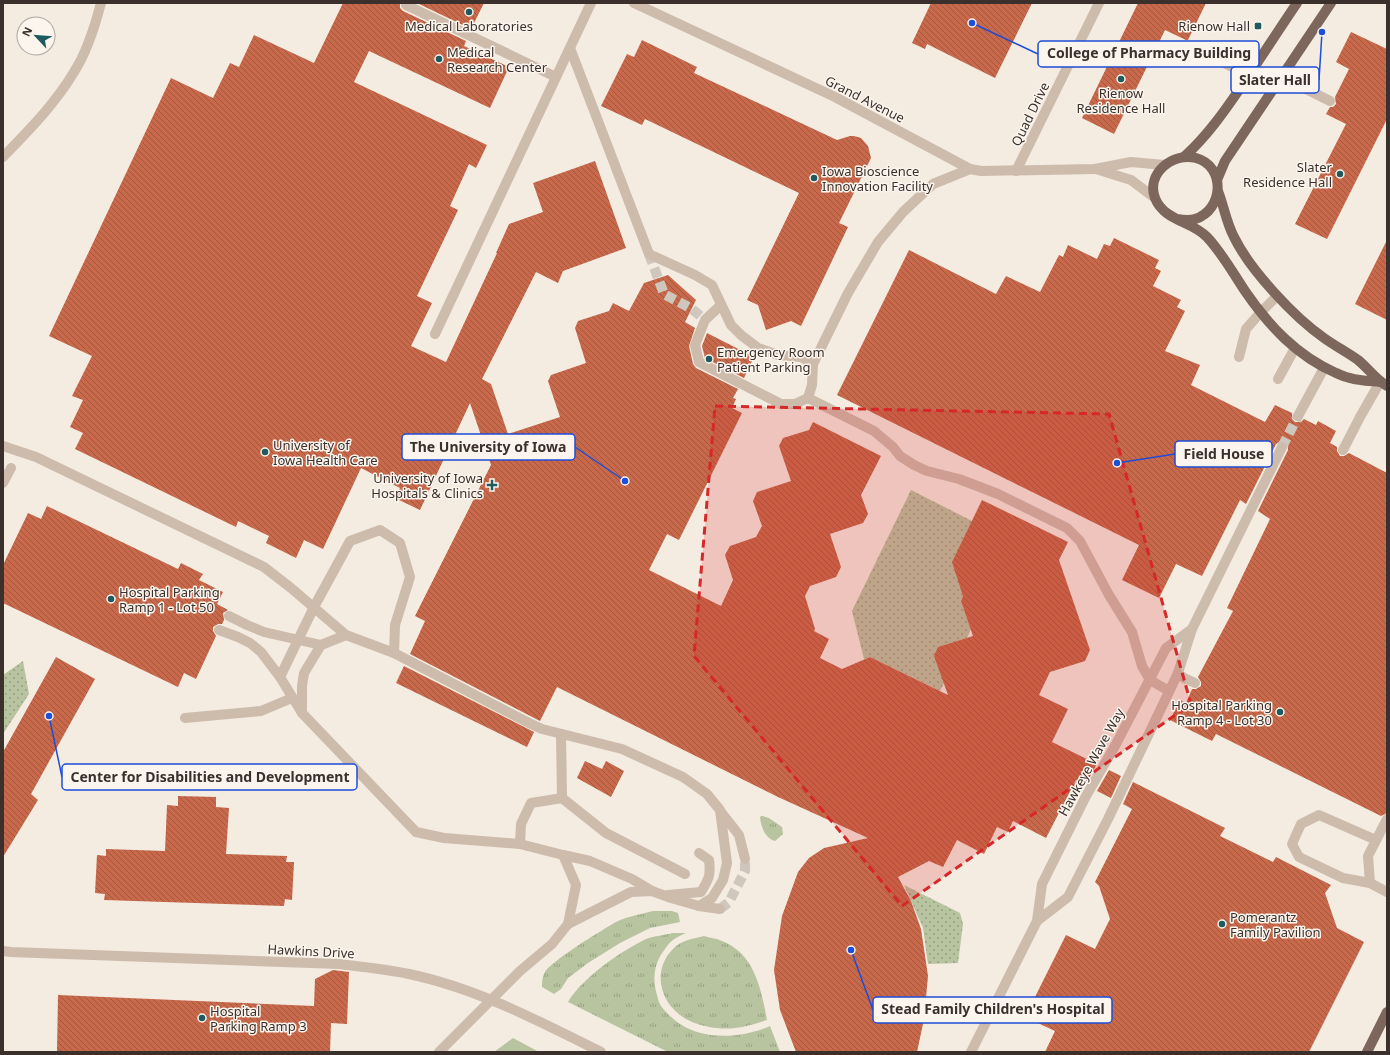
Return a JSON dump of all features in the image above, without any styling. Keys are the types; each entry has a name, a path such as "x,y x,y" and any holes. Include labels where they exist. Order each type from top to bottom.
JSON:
{"main road":[{"path":"1185,156 1211,129 1297,3"},
{"path":"1177,219 1197,219 1206,213 1215,202 1225,161 1331,3"},
{"path":"1185,156 1197,158 1207,164 1213,171 1223,202 1225,217 1234,238 1246,258 1278,296 1301,319 1323,338 1359,360 1384,384 1350,378 1324,368 1304,355 1278,333 1260,313 1218,250 1206,236 1195,228 1164,211 1155,198 1154,186 1157,174 1164,165 1172,159 1185,156"},
{"path":"1367,1052 1387,1012"}],"street":[{"path":"3,157 31,128 52,103 75,71 87,44 101,3"},
{"path":"406,3 406,5 556,77"},
{"path":"435,334 591,3"},
{"name":"Grand Avenue","path":"634,3 835,97 970,169 981,171 1095,169 1132,162 1164,165"},
{"name":"Quad Drive","path":"1016,171 1099,3"},
{"path":"1190,46 1249,75"},
{"path":"570,48 649,254 695,275 712,285 731,325 758,348 778,355 801,357 813,364"},
{"path":"1282,77 1330,101"},
{"path":"721,305 705,320 695,345 699,362 781,404 795,404 808,398 812,385 813,364 848,293 878,242 903,212 933,184 970,169"},
{"name":"Grand Avenue","path":"1095,169 1131,180 1155,198"},
{"path":"1239,357 1246,329 1278,296"},
{"path":"1278,379 1295,348"},
{"path":"1298,416 1324,368"},
{"path":"1343,450 1360,417 1384,384"},
{"path":"808,398 874,431 900,456 914,465 927,471 959,479 998,494 1067,528 1080,540 1109,595 1132,632 1142,666 1150,680 1169,691"},
{"path":"3,446 36,457 264,567 346,635 394,653 542,729 622,749 683,777 707,794 720,810 739,835 746,859"},
{"name":"Hawkeye Wave Way","path":"1037,921 1068,897 1108,819 1178,673 1192,629 1282,447"},
{"path":"3,484 11,468"},
{"path":"280,677 314,607 350,541 380,530 400,543 410,577 395,625 394,653"},
{"path":"229,616 264,632 321,645 346,635"},
{"name":"Hawkeye Wave Way","path":"972,1052 1037,921 1042,884 1086,796 1112,752 1166,648 1192,629"},
{"path":"219,630 250,643 261,652 280,677 302,713 416,832 444,838 520,844 590,861 632,879 652,891 664,896 699,906 720,909"},
{"path":"302,713 302,686 304,673 321,645"},
{"path":"1178,673 1195,684"},
{"path":"185,718 261,711 292,698"},
{"path":"561,734 562,798"},
{"path":"520,844 521,824 531,803 562,798 606,833 685,874"},
{"path":"699,906 712,898 723,880 727,863 720,810"},
{"path":"1376,840 1320,815 1301,824 1292,844 1299,857 1343,878 1370,883 1387,892"},
{"path":"1370,883 1368,856 1387,819"},
{"path":"664,896 701,892 708,881 711,872 709,860 699,853"},
{"path":"563,855 576,885 568,924"},
{"path":"439,1052 520,971 552,944 568,924 631,892 652,891"},
{"name":"Hawkins Drive","path":"3,951 339,964 381,969 410,974 491,1000 536,1019 601,1052"}],"highlighted area":[{"path":"715,406 1109,414 1191,704 902,906 694,656"}],"green space":[{"path":"911,490 972,521 963,596 961,601 971,629 967,638 938,647 944,683 940,691 870,657 864,659 852,611"},
{"path":"23,661 29,694 3,734 3,675"},
{"path":"762,816 769,818 782,827 783,834 775,841 764,832 760,817"},
{"path":"904,885 960,913 963,924 958,963 928,964 923,928"},
{"path":"653,911 672,911 678,913 680,922 650,928 620,943 588,963 568,978 561,989 554,994 542,987 545,972 557,960 567,953 618,921 631,916"},
{"path":"673,933 686,933 668,944 656,965 654,977 655,989 661,1006 683,1026 696,1032 717,1036 750,1033 770,1026 780,1052 668,1052 568,1002 574,993 592,975 614,958 646,939"},
{"path":"704,936 720,940 742,954 755,974 762,996 767,1020 730,1029 712,1028 690,1021 672,1008 662,989 662,968 666,958 676,946 687,940"},
{"path":"513,1038 539,1052 494,1052"}],"building":[{"name":"University of Iowa Health Care","path":"343,3 400,3 400,8 403,11 466,41 464,46 509,67 490,108 369,51 354,82 487,145 476,168 469,164 450,206 458,210 417,296 432,303 411,346 446,362 509,224 543,212 533,183 595,161 626,248 563,271 558,283 536,272 482,379 491,384 508,434 560,417 548,381 551,375 586,363 575,328 578,321 609,311 613,303 629,311 644,283 668,275 696,300 685,322 695,328 689,346 693,364 696,368 738,389 733,398 736,399 732,408 742,413 679,540 667,534 649,570 721,606 733,580 725,555 730,546 756,537 762,526 753,501 757,492 791,481 779,446 783,438 809,430 813,422 881,456 861,495 868,514 863,523 830,534 841,567 836,577 810,586 805,596 815,629 814,631 829,639 820,658 842,669 870,657 948,695 934,656 938,647 973,636 961,601 963,596 952,562 982,500 1068,542 1059,560 1090,650 1085,661 1050,672 1039,695 1068,709 1052,742 1097,764 1085,785 1076,780 1046,838 1013,821 1008,832 997,827 984,854 957,840 943,867 929,861 898,877 911,901 921,929 928,976 924,1019 917,1052 796,1052 780,1010 774,970 782,916 798,872 809,858 824,848 868,838 778,797 557,687 540,721 410,654 425,621 415,616 491,465 470,403 420,510 395,498 400,488 361,468 323,549 304,540 296,558 266,543 269,536 238,521 236,527 75,449 83,433 70,427 83,400 72,396 92,356 49,336 171,78 213,98 230,63 239,67 254,35 314,63"},
{"path":"417,3 484,3 471,29"},
{"path":"931,3 1032,3 995,78 927,44 925,49 912,43"},
{"name":"Rienow Residence Hall","path":"1138,3 1206,3 1188,40 1165,30 1114,134 1082,118"},
{"name":"Slater Residence Hall","path":"1351,32 1387,49 1387,119 1327,239 1295,224 1346,124 1326,114 1330,107 1333,107 1336,104 1335,97 1349,69 1336,62"},
{"name":"Iowa Bioscience Innovation Facility","path":"642,40 697,67 694,73 837,140 854,136 861,138 868,146 871,158 839,223 848,227 801,326 791,321 766,330 758,305 747,300 799,193 645,119 642,125 601,106 627,54 634,57"},
{"path":"1114,238 1159,260 1155,268 1161,271 1153,286 1181,300 1177,307 1185,311 1165,351 1200,365 1191,385 1265,422 1275,405 1292,413 1292,419 1295,422 1301,422 1304,419 1316,425 1318,421 1336,431 1330,443 1337,447 1337,451 1340,456 1344,456 1349,453 1387,473 1387,813 1381,816 1216,734 1212,741 1170,720 1180,700 1186,703 1192,689 1196,689 1201,686 1201,682 1198,677 1233,611 1227,608 1270,519 1258,511 1288,450 1288,446 1285,441 1281,441 1276,444 1246,504 1240,500 1202,576 1176,564 1159,598 1122,580 1139,545 837,395 909,250 996,294 1006,276 1040,292 1059,255 1063,257 1068,245 1097,259 1104,244 1110,246"},
{"path":"1387,240 1387,320 1355,304"},
{"path":"707,333 754,357 744,378 705,358 702,346"},
{"name":"Hospital Parking Ramp 1 - Lot 50","path":"47,506 178,569 181,563 203,574 199,580 223,592 217,604 228,610 223,613 224,620 222,624 218,624 213,627 213,631 216,636 196,679 184,673 178,687 3,603 3,565 28,513 41,519"},
{"path":"56,657 95,679 31,794 38,800 3,857 3,752"},
{"path":"404,666 534,732 527,747 396,683"},
{"path":"585,761 602,769 606,761 624,771 611,797 577,778"},
{"path":"1109,770 1121,776 1111,798 1097,791"},
{"name":"Pomerantz Family Pavilion","path":"1133,782 1225,828 1220,836 1273,862 1276,857 1331,885 1325,893 1337,928 1364,942 1309,1052 1045,1052 1055,1031 1025,1017 1066,935 1095,949 1110,919 1099,886 1095,882 1132,809 1123,804"},
{"path":"178,796 216,797 216,807 229,808 226,854 287,856 286,862 294,862 292,900 285,899 284,906 104,900 105,894 95,893 97,855 106,856 106,849 165,851 167,805 178,806"},
{"name":"Hospital Parking Ramp 3","path":"333,970 349,972 347,1024 331,1023 330,1052 57,1052 58,995 314,1006 315,979"}],"tunnel":[{"path":"649,254 664,294 692,309 705,320"},
{"path":"1282,447 1298,416"},
{"path":"720,909 729,902 745,871 745,859"}],"place":[{"name":"Medical Laboratories","path":"469,12"},
{"name":"College of Pharmacy Building","path":"972,23"},
{"name":"Rienow Hall","path":"1258,26"},
{"name":"Slater Hall","path":"1322,32"},
{"name":"Medical Research Center","path":"439,59"},
{"name":"Rienow Residence Hall","path":"1121,79"},
{"name":"Slater Residence Hall","path":"1340,174"},
{"name":"Iowa Bioscience Innovation Facility","path":"814,178"},
{"name":"Emergency Room Patient Parking","path":"709,359"},
{"name":"University of Iowa Health Care","path":"265,452"},
{"name":"Field House","path":"1117,463"},
{"name":"The University of Iowa","path":"625,481"},
{"name":"University of Iowa Hospitals & Clinics","path":"492,485"},
{"name":"Hospital Parking Ramp 1 - Lot 50","path":"111,599"},
{"name":"Hospital Parking Ramp 4 - Lot 30","path":"1280,712"},
{"name":"Center for Disabilities and Development","path":"49,716"},
{"name":"Pomerantz Family Pavilion","path":"1222,924"},
{"name":"Stead Family Children's Hospital","path":"851,950"},
{"name":"Hospital Parking Ramp 3","path":"202,1018"}]}
